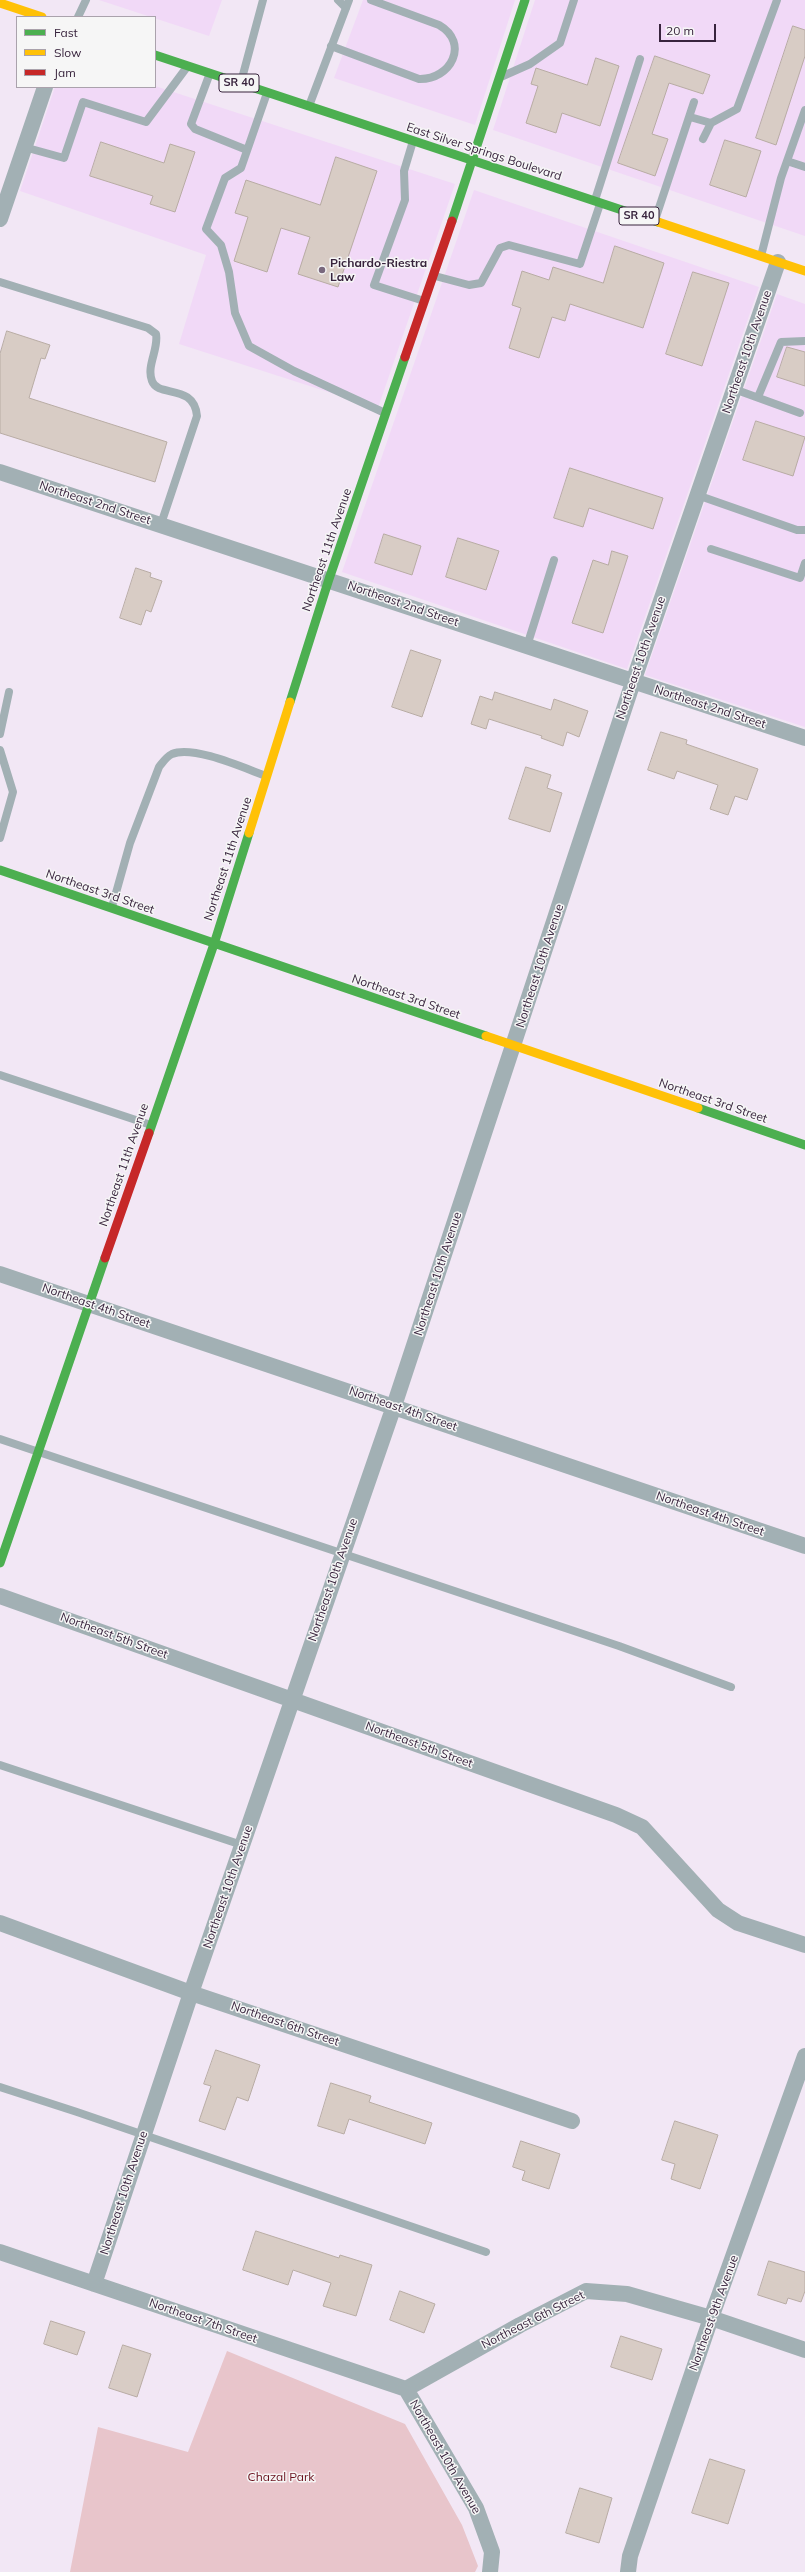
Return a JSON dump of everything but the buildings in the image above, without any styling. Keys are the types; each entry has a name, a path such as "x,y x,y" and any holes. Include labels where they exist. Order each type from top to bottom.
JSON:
{"street":[{"name":"Northeast 11th Avenue","path":"0,1563 88,1304 214,944 329,579 473,161 525,0"},
{"path":"0,3 39,16"},
{"name":"East Silver Springs Boulevard","path":"156,55 805,271"},
{"path":"0,219 45,88"},
{"name":"Northeast 10th Avenue","path":"94,2284 191,1992 394,1406 514,1047 633,682 778,262"},
{"name":"Northeast 2nd Street","path":"0,472 329,579 633,682 805,738"},
{"name":"Northeast 3rd Street","path":"0,870 514,1047 805,1145"},
{"name":"Northeast 4th Street","path":"0,1274 805,1546"},
{"name":"Northeast 5th Street","path":"0,1596 292,1699 629,1821 642,1827 718,1910 738,1923 805,1945"},
{"name":"Northeast 6th Street","path":"0,1923 191,1992 572,2121"},
{"name":"Northeast 9th Avenue","path":"628,2572 630,2556 711,2318 805,2056"},
{"name":"Northeast 7th Street","path":"0,2252 406,2389"},
{"name":"Northeast 6th Street","path":"406,2389 520,2325 586,2291 627,2294 711,2318 805,2350"},
{"name":"Northeast 10th Avenue","path":"406,2389 476,2508 492,2552 490,2572"}],"lane":[{"path":"78,16 86,0"},
{"path":"240,83 263,0"},
{"path":"309,106 347,4 338,0"},
{"path":"331,46 419,79 429,79 440,75 450,64 455,53 454,42 449,30 371,0"},
{"path":"500,78 530,64 560,43 574,0"},
{"path":"703,139 711,123 737,109 777,0"},
{"path":"434,276 468,285 481,283 500,248 509,245 580,264 640,59"},
{"path":"24,147 64,158 84,102 146,122 188,66"},
{"path":"210,73 191,124 195,129 248,150"},
{"path":"268,92 241,168 225,178 206,229 221,245 229,272 235,313 249,346 294,371 386,414"},
{"path":"654,221 694,102"},
{"path":"761,256 787,161 805,110"},
{"path":"690,117 711,123"},
{"path":"413,141 404,171 405,200 374,285 425,302"},
{"path":"787,161 805,167"},
{"path":"0,282 148,328 156,334 158,343 151,370 152,381 156,386 189,398 196,406 197,416 161,524"},
{"path":"758,397 781,342 805,341"},
{"path":"734,388 800,413"},
{"path":"697,495 797,530 805,530"},
{"path":"712,549 800,578 805,563"},
{"path":"527,646 554,560"},
{"path":"0,734 9,692"},
{"path":"0,750 13,792 0,838"},
{"path":"112,909 130,843 159,767 166,758 178,752 198,753 267,776"},
{"path":"0,1075 150,1125"},
{"path":"0,1439 619,1646 731,1687"},
{"path":"0,1765 242,1845"},
{"path":"0,2088 486,2252"}],"shaded area":[{"path":"99,0 222,0 209,36 156,19 156,16 148,16"},
{"path":"363,0 515,0 475,125 334,78"},
{"path":"535,0 805,0 805,236 493,130"},
{"path":"156,86 455,184 378,408 179,344 206,255 20,191 55,88 156,88"},
{"path":"474,190 759,287 627,669 342,572"},
{"path":"777,294 805,304 805,727 645,675"}],"green space":[{"name":"Chazal Park","path":"227,2351 405,2424 462,2525 478,2566 475,2572 70,2572 98,2427 188,2452"}],"traffic: fast":[{"path":"452,221 525,0"},
{"path":"156,55 658,222"},
{"path":"290,702 329,579 405,357"},
{"path":"149,1133 214,944 249,833"},
{"path":"0,870 486,1036"},
{"path":"698,1108 805,1145"},
{"path":"0,1563 105,1258"}],"traffic: slow":[{"path":"0,3 39,16"},
{"path":"658,222 805,271"},
{"path":"249,833 290,702"},
{"path":"486,1036 698,1108"}],"traffic: jam":[{"path":"405,357 452,221"},
{"path":"105,1258 149,1133"}],"place":[{"name":"Pichardo-Riestra Law","path":"322,270"}]}
